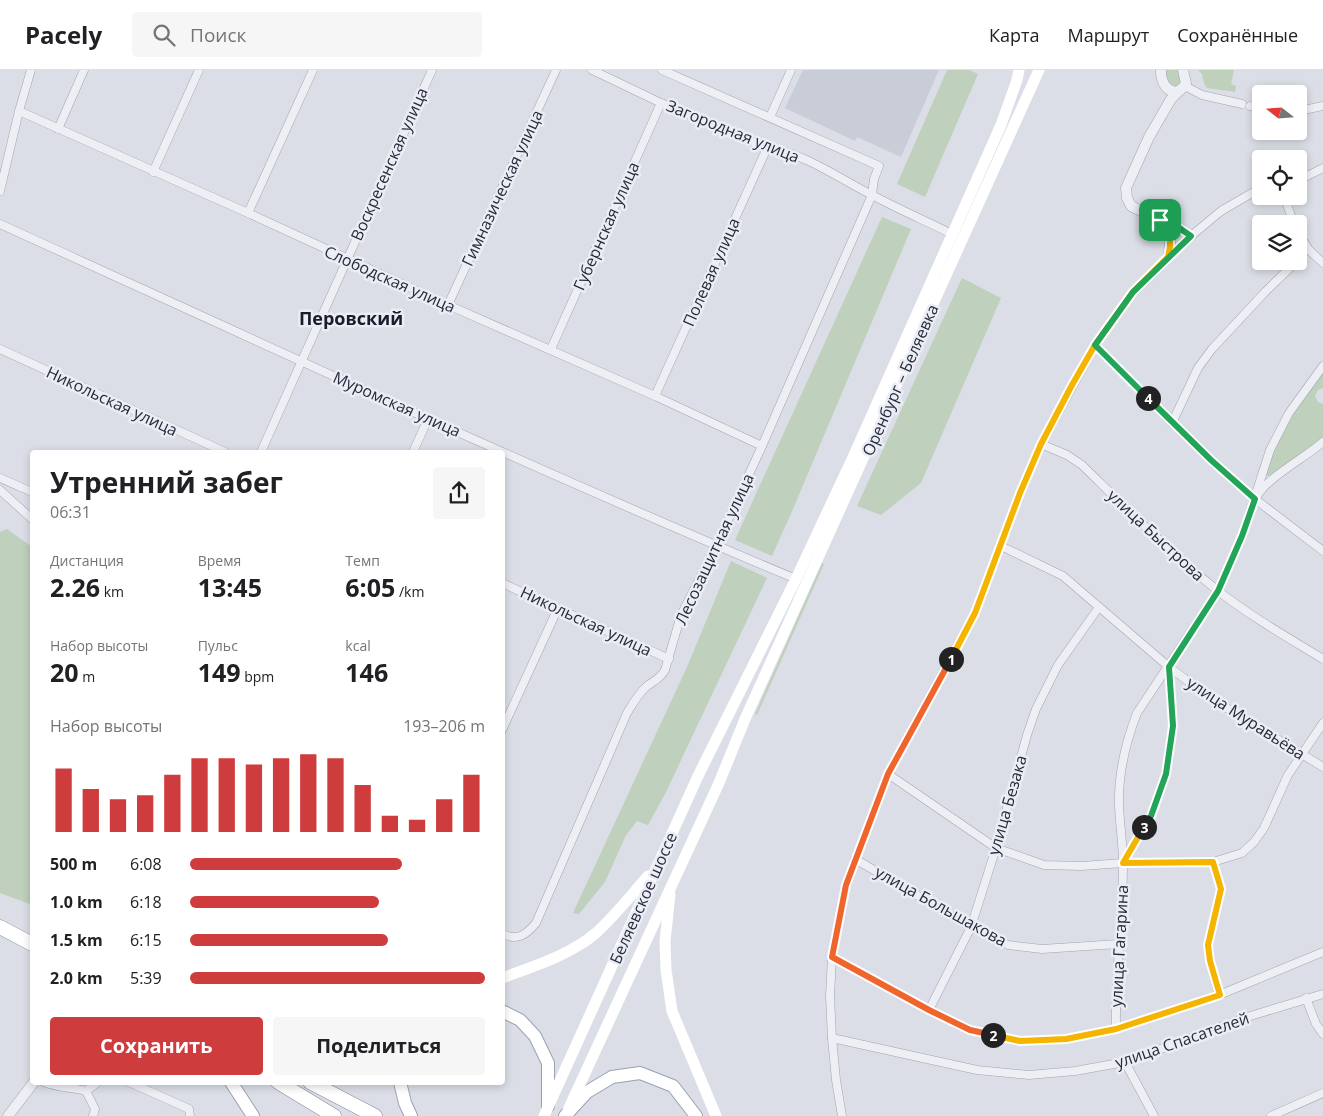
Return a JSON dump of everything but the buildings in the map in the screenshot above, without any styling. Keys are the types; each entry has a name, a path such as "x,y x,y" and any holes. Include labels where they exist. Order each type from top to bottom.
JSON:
{"highway":[{"path":"0,927 30,943"},
{"path":"283,1085 334,1116"},
{"path":"316,1085 375,1116"}],"main road":[{"name":"Оренбург – Беляевка","path":"746,682 854,455 1001,125 1018,80 1019,70"},
{"name":"Оренбург – Беляевка","path":"759,688 1039,70"},
{"name":"Беляевское шоссе","path":"546,1111 612,969 654,869 698,776 746,682"},
{"name":"Беляевское шоссе","path":"565,1116 719,783 759,688"},
{"path":"505,977 536,966 572,949 596,933 654,869"},
{"path":"671,885 665,941 666,970 672,1011 716,1116"},
{"path":"505,1012 520,1020 535,1036 548,1064 546,1111"},
{"path":"565,1116 587,1092 612,1077 640,1073 673,1086 696,1116"},
{"path":"233,1085 253,1116"},
{"path":"401,1085 405,1103 412,1116"}],"street":[{"path":"0,191 31,70"},
{"path":"58,129 84,70"},
{"path":"153,172 199,70"},
{"path":"248,213 313,70"},
{"name":"Воскресенская улица","path":"262,450 432,70"},
{"name":"Гимназическая улица","path":"448,305 556,70"},
{"name":"Загородная улица","path":"592,70 661,103 766,148 783,150 824,168 872,195 952,234"},
{"path":"662,70 681,74 770,117 791,70"},
{"path":"1161,70 1164,85 1164,110"},
{"path":"1183,70 1187,82 1171,99 1164,110 1134,168 1126,188 1126,198 1131,206 1160,220 1172,223 1191,236"},
{"path":"1164,85 1167,89 1173,91 1182,88 1202,95 1252,107"},
{"name":"Губернская улица","path":"551,349 661,103"},
{"path":"1308,108 1323,106"},
{"name":"Слободская улица","path":"19,111 448,305 551,349 762,446"},
{"name":"Лесозащитная улица","path":"505,935 511,938 521,936 528,932 536,922 627,713 642,692 662,675 669,659 681,615 716,546 762,446 872,195 874,179 879,166 770,117"},
{"name":"Полевая улица","path":"655,396 766,148"},
{"path":"1307,176 1323,168"},
{"path":"842,1116 832,1038 830,996 832,957 840,911 855,859 888,774 975,613 1020,493 1041,444 1095,345 1133,292 1168,257 1221,211 1252,193"},
{"path":"1160,220 1170,235 1168,257"},
{"name":"Муромская улица","path":"0,224 498,450"},
{"path":"1307,247 1323,263"},
{"path":"1172,423 1198,368 1212,350 1288,270"},
{"path":"1095,345 1211,460 1255,499 1323,551"},
{"name":"Никольская улица","path":"0,349 221,450"},
{"name":"улица Гагарина","path":"1116,1029 1115,995 1123,863 1119,805 1122,760 1128,735 1137,713 1218,591 1242,536 1262,472 1278,434 1297,399 1323,366"},
{"path":"414,450 428,419"},
{"name":"улица Гагарина","path":"1255,499 1265,484 1308,455 1323,442"},
{"name":"улица Быстрова","path":"1041,444 1067,455 1082,465 1173,553 1218,591 1323,659"},
{"name":"Муромская улица","path":"505,453 716,546 796,579"},
{"path":"0,478 30,491"},
{"path":"0,490 30,517"},
{"name":"улица Муравьёва","path":"1001,546 1063,576 1169,667 1212,699 1323,767"},
{"name":"Никольская улица","path":"505,584 669,659"},
{"name":"улица Безака","path":"929,1010 970,926 996,848 1036,709 1058,664 1099,607"},
{"path":"505,723 558,608"},
{"name":"улица Гагарина","path":"1123,863 1151,816 1166,774 1173,726 1169,667"},
{"path":"888,774 996,848 1044,865 1082,866 1123,863 1213,862 1242,854 1254,842 1264,828 1288,775 1323,723"},
{"name":"улица Большакова","path":"855,859 970,926 1008,945 1042,949 1118,944"},
{"path":"1213,862 1221,889 1208,945 1210,961 1220,995"},
{"path":"832,957 970,1030 1020,1041 1066,1039 1116,1029 1220,995 1323,952"},
{"name":"улица Спасателей","path":"832,1038 977,1070 1029,1075 1075,1072 1125,1062 1248,1017 1323,994"},
{"path":"1306,998 1316,1024 1323,1034"},
{"path":"1125,1062 1154,1116"},
{"path":"8,1116 32,1085"},
{"path":"54,1085 67,1089 86,1091 95,1109 93,1116"},
{"path":"86,1091 94,1085"},
{"path":"135,1085 189,1109 190,1116"},
{"path":"1271,1116 1323,1093"}],"shaded area":[{"path":"803,70 939,70 901,157 857,137 855,141 785,108"}],"green space":[{"path":"947,70 969,70 978,74 925,197 897,184"},
{"path":"1166,70 1180,70 1181,87 1171,87 1165,74"},
{"path":"1198,70 1234,70 1231,84 1236,86 1235,92 1207,88 1202,74"},
{"path":"882,217 911,229 772,556 735,540"},
{"path":"962,278 1001,298 921,483 881,515 857,506"},
{"path":"1323,369 1323,388 1318,390 1315,396 1318,402 1323,404 1323,438 1305,453 1268,476 1266,474 1273,449 1291,414"},
{"path":"7,529 30,546 30,904 0,893 0,532"},
{"path":"731,561 767,578 666,792 648,825 637,821 626,835 605,882 579,914 573,913 687,667"},
{"path":"822,563 824,564 757,715 755,714"}],"district":[{"name":"Перовский","path":"351,319"}],"route":[{"path":"1160,220 1170,235 1168,257 1133,292 1095,345 1072,385 1041,444 1020,493 975,613 888,774 846,885 832,957 970,1030 1020,1041 1066,1039 1116,1029 1220,995 1210,961 1208,945 1221,889 1213,862 1123,863 1151,816 1166,774 1173,726 1169,667 1218,591 1242,536 1255,499 1172,423 1095,345 1104,332 1133,292 1191,236 1172,223 1160,220"}]}
